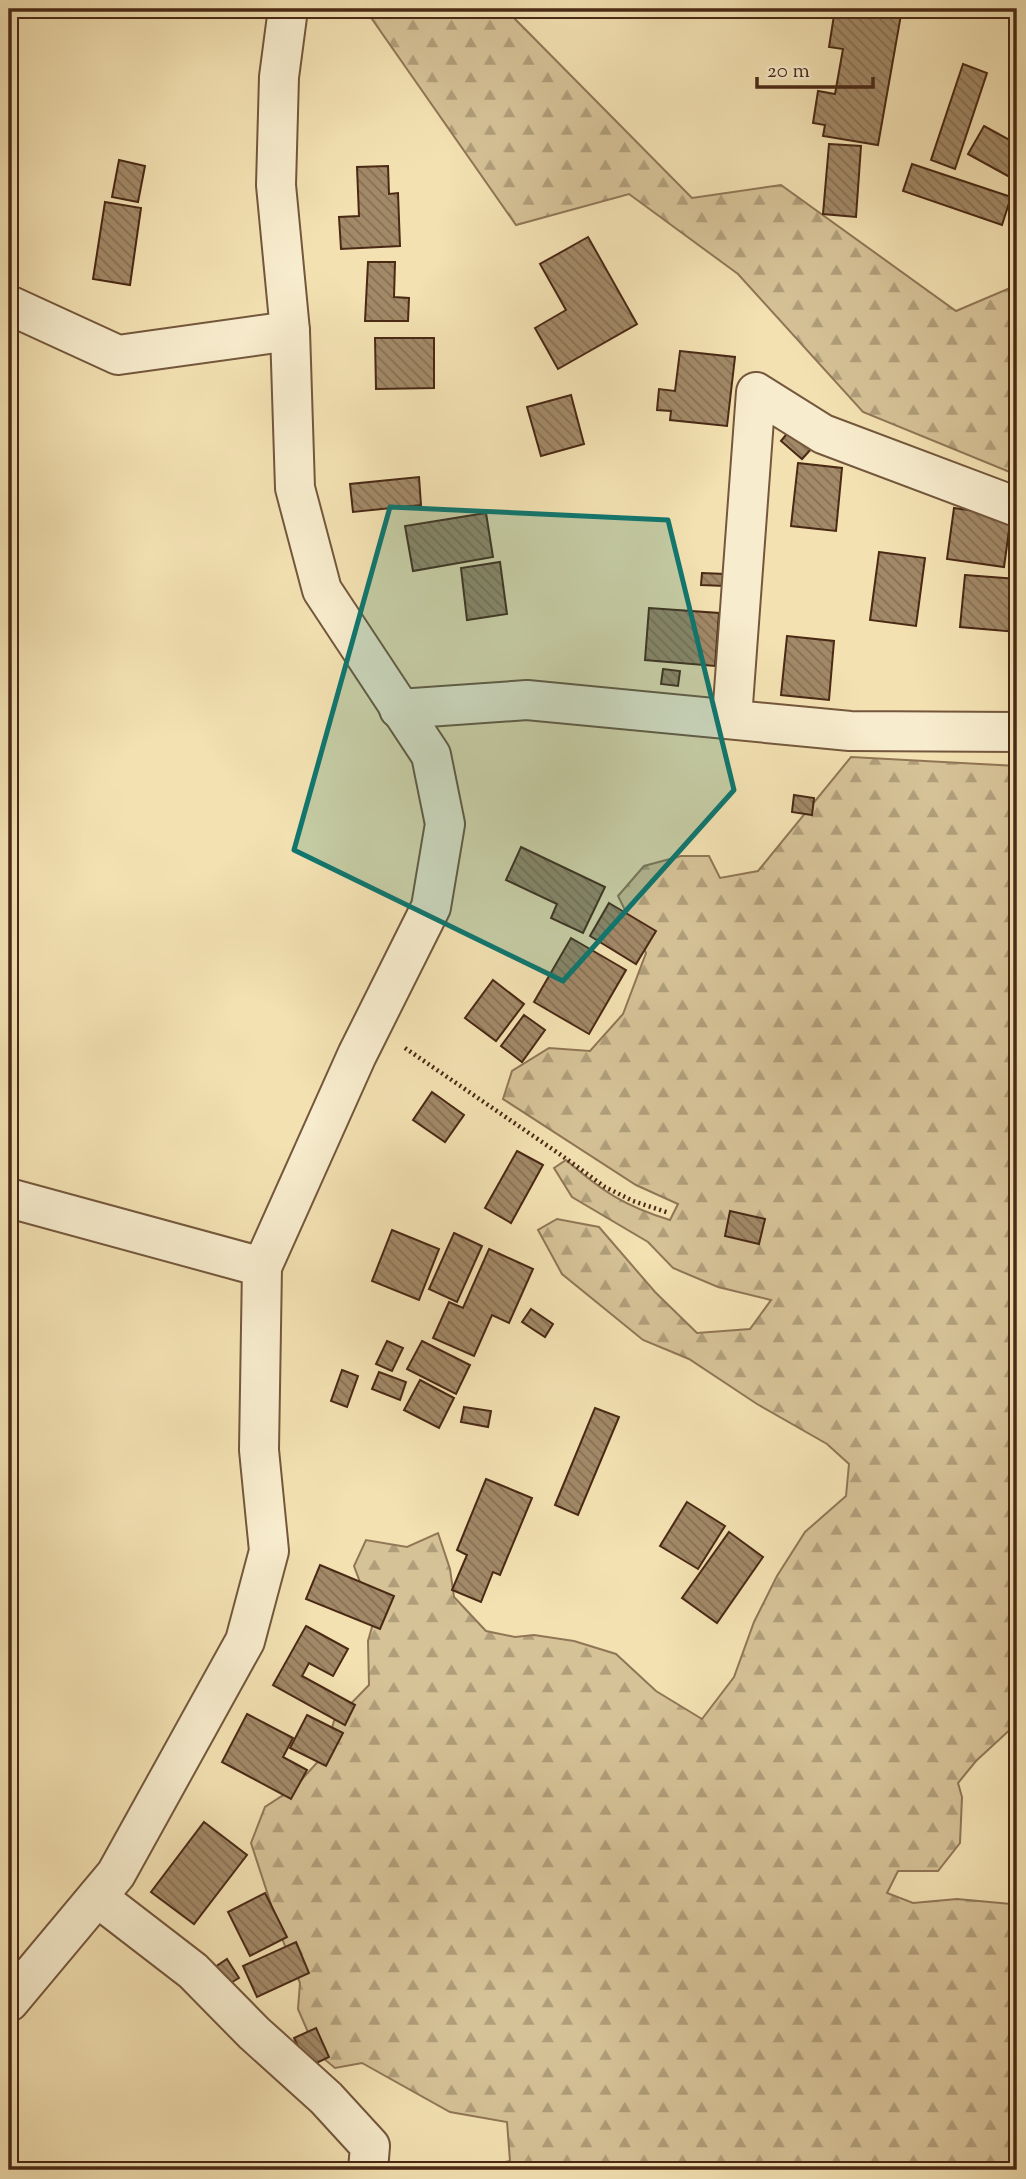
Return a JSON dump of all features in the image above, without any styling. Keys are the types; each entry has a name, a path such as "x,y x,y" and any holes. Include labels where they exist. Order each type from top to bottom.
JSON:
{"street":[{"path":"9,2002 116,1874 245,1641 269,1551 259,1450 262,1267 370,1029 431,908 445,824 431,755 322,590 295,488 290,331 276,185 279,77 288,9"},
{"path":"9,305 118,355 290,331"},
{"path":"732,718 756,392 823,434 1017,506"},
{"path":"399,709 527,700 850,731 1017,733"},
{"path":"9,1198 262,1267"},
{"path":"97,1897 193,1971 254,2033 326,2098 369,2146 368,2170"}],"path":[{"path":"370,1029 415,1053 605,1187 633,1201 669,1213"}],"highlighted area":[{"path":"390,507 668,520 734,790 563,981 294,850"}],"green space":[{"path":"365,9 508,9 692,198 781,185 956,311 1017,285 1017,475 863,412 738,274 629,194 516,225"},
{"path":"851,757 1017,766 1017,1717 1014,1726 976,1761 958,1783 962,1797 960,1843 938,1871 898,1871 887,1893 913,1903 957,1899 1011,1904 1017,1901 1017,2170 469,2170 510,2161 507,2122 450,2112 362,2063 335,2068 317,2053 298,2009 300,1983 283,1941 251,1843 265,1807 294,1788 324,1755 334,1721 369,1685 368,1641 374,1620 354,1566 366,1540 407,1547 438,1533 450,1569 454,1597 486,1631 515,1637 534,1635 574,1641 616,1654 656,1691 702,1719 734,1677 754,1622 777,1576 805,1532 846,1496 849,1464 827,1444 757,1404 689,1359 643,1340 562,1274 538,1230 557,1219 599,1227 655,1292 697,1333 750,1329 771,1300 718,1287 673,1268 648,1242 572,1197 554,1168 566,1160 603,1189 639,1209 670,1220 678,1204 636,1185 503,1099 512,1071 549,1048 590,1051 623,1014 646,953 618,896 644,866 681,856 709,856 720,878 758,871"}],"building":[{"path":"835,9 902,9 878,145 823,136 825,125 813,123 818,91 835,94 843,49 829,47"},
{"path":"963,64 987,73 955,169 931,160"},
{"path":"984,126 1017,144 1017,181 968,154"},
{"path":"829,144 861,146 856,217 823,214"},
{"path":"119,160 145,166 138,202 112,197"},
{"path":"912,164 1011,197 1002,225 903,191"},
{"path":"388,166 389,194 398,193 400,246 341,249 339,217 359,216 357,167"},
{"path":"105,202 141,208 130,285 93,279"},
{"path":"588,237 637,324 558,369 535,328 566,310 540,264"},
{"path":"368,262 395,262 394,297 409,298 408,321 365,321"},
{"path":"375,338 434,338 434,388 376,389"},
{"path":"680,351 735,357 727,426 670,420 671,411 657,410 659,389 675,391"},
{"path":"571,395 584,444 541,456 527,407"},
{"path":"790,430 812,448 802,459 781,441"},
{"path":"798,463 842,468 836,531 791,526"},
{"path":"419,477 421,505 353,512 350,484"},
{"path":"954,508 1011,516 1004,567 947,559"},
{"path":"486,513 493,557 413,571 405,526"},
{"path":"879,552 925,558 916,626 870,620"},
{"path":"500,562 507,614 467,620 461,568"},
{"path":"702,573 725,574 725,586 701,585"},
{"path":"965,575 1017,579 1017,632 960,627"},
{"path":"649,608 719,613 715,666 645,660"},
{"path":"787,636 834,641 829,700 781,695"},
{"path":"663,669 680,671 678,686 661,684"},
{"path":"794,795 814,798 812,815 792,812"},
{"path":"521,847 605,887 583,933 551,918 557,904 506,880"},
{"path":"609,903 656,931 636,964 590,936"},
{"path":"571,938 626,970 589,1034 534,1002"},
{"path":"493,980 524,1004 496,1041 465,1018"},
{"path":"524,1015 545,1030 522,1062 501,1046"},
{"path":"432,1092 464,1115 445,1142 413,1120"},
{"path":"517,1151 543,1165 511,1223 485,1208"},
{"path":"730,1211 765,1219 759,1244 725,1236"},
{"path":"392,1230 439,1249 419,1300 372,1281"},
{"path":"454,1233 482,1246 457,1302 429,1289"},
{"path":"489,1249 533,1269 509,1323 492,1315 474,1356 433,1338 449,1302 463,1308"},
{"path":"531,1309 553,1324 545,1337 522,1322"},
{"path":"387,1341 403,1348 392,1371 376,1364"},
{"path":"422,1341 470,1365 456,1394 407,1369"},
{"path":"342,1370 358,1376 347,1407 331,1401"},
{"path":"379,1372 406,1382 400,1400 372,1389"},
{"path":"420,1380 454,1398 439,1428 404,1410"},
{"path":"464,1407 491,1411 488,1427 461,1422"},
{"path":"595,1408 619,1417 578,1515 555,1505"},
{"path":"486,1479 532,1498 500,1575 493,1572 481,1602 452,1590 467,1555 457,1550"},
{"path":"687,1502 725,1526 698,1569 660,1546"},
{"path":"729,1532 763,1557 717,1623 682,1598"},
{"path":"320,1565 394,1596 380,1629 306,1599"},
{"path":"306,1626 348,1649 333,1676 309,1663 302,1676 355,1705 345,1725 273,1685"},
{"path":"247,1714 293,1738 283,1757 307,1770 291,1799 222,1762"},
{"path":"307,1715 343,1733 326,1766 290,1748"},
{"path":"204,1822 247,1855 194,1924 151,1892"},
{"path":"265,1893 287,1937 250,1956 228,1912"},
{"path":"296,1942 309,1973 257,1997 243,1966"},
{"path":"227,1959 239,1978 227,1985 215,1967"},
{"path":"316,2028 329,2057 308,2067 294,2038"}]}
